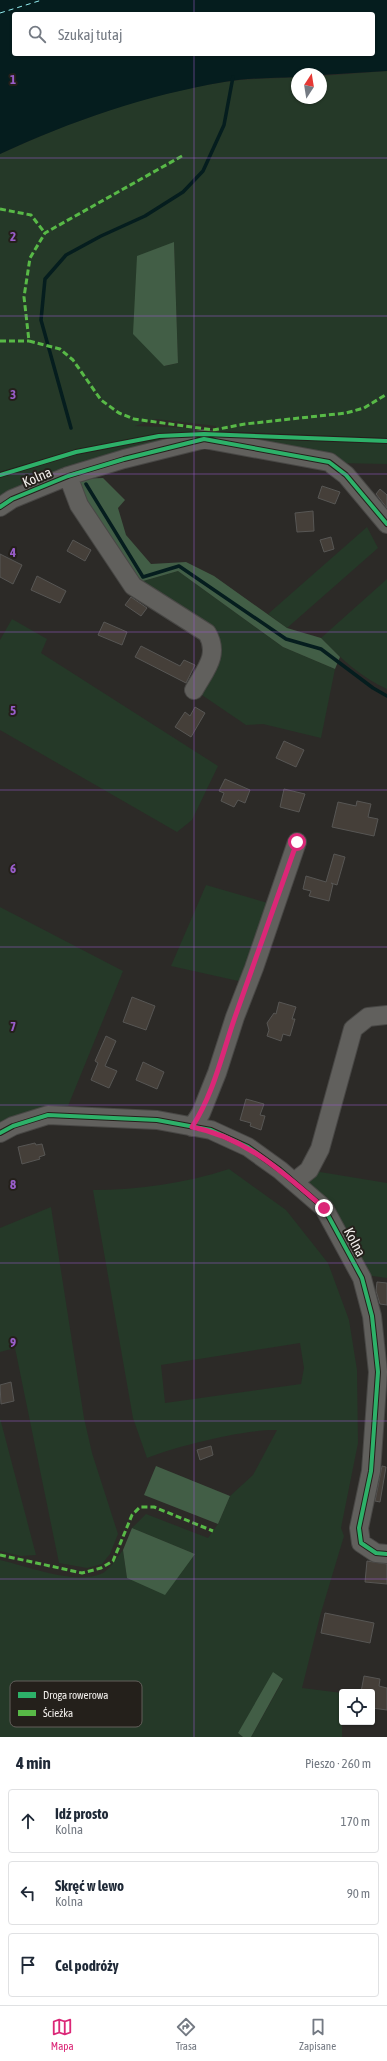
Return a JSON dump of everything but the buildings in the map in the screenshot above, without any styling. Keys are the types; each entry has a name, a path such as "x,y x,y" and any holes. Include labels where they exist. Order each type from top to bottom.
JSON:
{"street":[{"name":"Kolna","path":"0,507 12,500 68,476 124,459 204,439 328,462 346,475 387,524"},
{"path":"68,476 79,505 133,586 207,633 211,640 213,654 194,690"},
{"path":"192,1127 201,1113 217,1073 297,842"},
{"path":"294,1182 310,1170 320,1149 353,1029 368,1017 387,1015"},
{"name":"Kolna","path":"0,1133 13,1126 48,1115 157,1120 211,1130 248,1147 294,1182 324,1208 362,1278 372,1316 378,1372 371,1471 359,1528 361,1543 376,1552 387,1554"}],"green space":[{"path":"387,71 387,438 217,431 216,426 156,419 135,426 195,428 192,438 0,498 0,154 82,120 138,101 195,87 242,80 291,77 291,104 327,104 327,76","holes":["174,242 178,363 165,366"]},
{"path":"174,242 178,363 164,366 133,334 137,256"},
{"path":"213,436 387,443 387,464 336,463"},
{"path":"103,478 125,500 118,508 126,535 151,564 186,562 214,576 287,628 321,638 340,657 335,669 283,647 178,571 136,583 85,508 75,479"},
{"path":"367,527 378,548 287,628 268,614"},
{"path":"178,571 283,647 335,669 321,738 263,724 246,725 199,693 218,651 136,583"},
{"path":"387,579 387,689 352,667 321,638"},
{"path":"12,619 47,639 41,653 218,766 192,820 177,832 0,730 0,640"},
{"path":"206,885 271,904 243,982 171,966"},
{"path":"0,907 123,971 66,1111 0,1127"},
{"path":"229,1169 286,1210 328,1263 349,1320 357,1370 358,1443 341,1528 344,1536 320,1616 302,1688 339,1693 339,1725 342,1725 342,1737 251,1737 283,1680 238,1733 243,1737 0,1737 0,1560 52,1574 79,1577 92,1576 106,1571 123,1550 127,1578 195,1554 132,1528 146,1514 208,1538 218,1524 230,1496 253,1475 277,1430 247,1432 211,1439 175,1448 147,1458 133,1418 93,1190 128,1189 179,1182","holes":["300,1343 304,1368 301,1384 165,1403 161,1365"]},
{"path":"314,1171 387,1183 387,1278 366,1275 304,1182"},
{"path":"51,1207 84,1418 92,1453 118,1534 110,1554 102,1564 87,1568 59,1563 15,1348 0,1352 0,1228"},
{"path":"0,1418 36,1555 21,1556 0,1551"},
{"path":"156,1466 230,1496 218,1524 144,1495"},
{"path":"132,1528 195,1554 165,1595 127,1578 123,1550"},
{"path":"273,1672 283,1679 251,1737 243,1737 238,1733"}],"water":[{"path":"0,0 387,0 387,71 327,75 327,68 291,68 291,77 260,78 195,87 110,110 54,131 0,154"}],"waterway":[{"path":"71,428 41,320 45,279 66,255 101,236 145,216 183,192 203,171 224,125 233,77"},
{"path":"86,484 143,577 179,566 286,639 321,649 373,688 387,696"}],"ferry route":[{"path":"0,13 42,0"}],"marked path":[{"path":"182,156 45,233 30,258 24,297 29,341 60,349 73,360 101,400 119,413 134,419 213,430 245,424 346,413 364,408 387,394"},
{"path":"0,209 31,215 45,233"},
{"path":"0,341 29,341"},
{"path":"0,1555 82,1573 101,1568 113,1561 132,1515 140,1507 154,1507 213,1531"}],"cycle path":[{"path":"0,475 76,452 159,436 204,434 387,441"},
{"path":"0,507 12,499 68,476 124,459 204,439 329,462 346,475 387,524"},
{"path":"0,1133 13,1126 48,1115 157,1120 211,1130 248,1147 280,1170 324,1208 362,1278 372,1316 378,1372 371,1471 359,1528 361,1543 376,1553 387,1554"}],"route":[{"path":"297,842 217,1073 201,1113 192,1127 211,1130 248,1147 280,1170 324,1208"}]}
